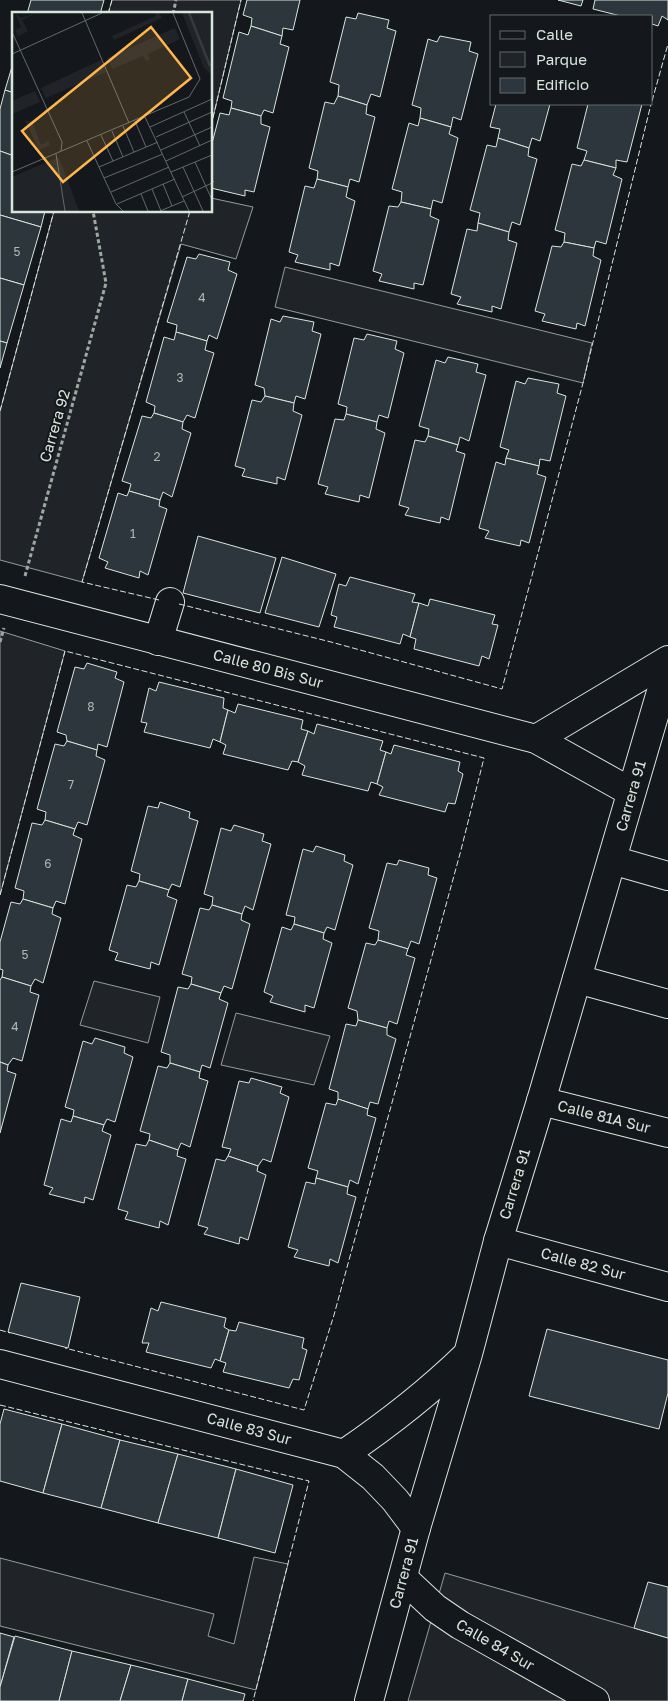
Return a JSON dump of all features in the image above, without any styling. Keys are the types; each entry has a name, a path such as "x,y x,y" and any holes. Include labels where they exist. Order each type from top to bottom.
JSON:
{"street":[{"name":"Calle 80 Bis Sur","path":"9,601 536,739 632,792"},
{"path":"158,640 170,602"},
{"path":"536,739 668,660"},
{"name":"Carrera 91","path":"369,1701 416,1528 468,1354 498,1241 632,792 658,735 668,668"},
{"path":"612,860 668,876"},
{"path":"577,979 668,1004"},
{"name":"Calle 81A Sur","path":"541,1101 668,1133"},
{"name":"Calle 82 Sur","path":"498,1241 668,1286"},
{"path":"416,1528 395,1500 373,1477 344,1454 413,1404 434,1387 468,1354"},
{"name":"Calle 83 Sur","path":"1,1367 344,1454"},
{"name":"Calle 84 Sur","path":"403,1578 435,1608 460,1625 595,1701"}],"path":[{"name":"Carrera 92","path":"0,642 9,601 106,283 93,212"}],"green space":[{"path":"112,0 241,0 212,122 212,12 109,12"},
{"path":"212,198 253,207 236,259 181,244 82,582 0,560 0,411 54,212 212,212"},
{"path":"285,267 592,343 583,383 275,307"},
{"path":"0,631 65,651 0,895"},
{"path":"94,981 160,997 148,1043 80,1025"},
{"path":"236,1013 330,1036 314,1085 221,1065"},
{"path":"254,1557 288,1564 256,1690 0,1626 0,1558 214,1614 208,1636 234,1644"},
{"path":"445,1573 668,1638 668,1701 408,1701"}],"building":[{"path":"31,0 104,0 101,12 28,12"},
{"path":"247,0 300,0 293,30 283,28 282,36 251,26 252,18 243,15"},
{"path":"558,0 583,0 581,6"},
{"path":"595,0 668,0 668,20 662,16 658,26 653,24 653,15 617,15 593,9"},
{"path":"358,13 389,20 387,28 396,31 380,97 371,94 367,105 338,96 339,85 330,82 346,17 356,19"},
{"path":"251,26 282,36 280,44 289,47 273,113 264,110 261,116 231,108 232,101 223,98 239,32 248,35"},
{"path":"440,36 471,42 469,51 478,54 461,120 453,117 451,127 420,118 421,108 412,105 428,39 437,42"},
{"path":"12,67 12,92 5,90"},
{"path":"5,90 12,92 12,155 0,151 0,109"},
{"path":"338,96 367,105 366,114 375,117 359,182 350,179 348,187 317,179 318,171 309,168 325,102 334,104"},
{"path":"496,105 550,105 540,141 532,138 529,148 498,138 500,129 490,127"},
{"path":"588,105 642,105 627,162 616,160 616,168 584,160 587,151 577,148"},
{"path":"231,108 261,116 261,124 270,127 254,192 245,190 245,196 212,188 212,143 220,113 229,115"},
{"path":"420,118 451,127 449,134 458,138 442,203 433,200 431,209 401,202 402,192 392,189 409,123 418,126"},
{"path":"498,138 529,148 528,156 537,159 520,225 512,222 509,232 478,223 480,213 470,210 487,145 496,147"},
{"path":"0,151 12,155 12,212 45,212 41,227 0,215"},
{"path":"584,160 616,168 613,175 622,179 606,244 596,241 594,248 564,242 565,233 555,230 572,164 581,166"},
{"path":"317,179 348,187 346,197 355,201 339,266 330,263 330,270 295,262 298,255 289,252 305,186 314,188"},
{"path":"401,202 431,209 430,216 439,220 423,285 414,283 414,289 379,281 382,274 373,271 389,206 398,207"},
{"path":"0,215 41,227 24,285 0,278"},
{"path":"478,223 509,232 508,240 517,243 501,309 492,306 492,312 457,304 461,297 451,294 467,229 477,231"},
{"path":"564,242 594,248 593,256 601,260 585,326 577,323 576,329 542,321 545,314 535,311 552,246 561,247"},
{"path":"199,254 230,262 228,270 237,274 217,339 209,335 207,341 176,332 177,325 167,322 187,257 196,259"},
{"path":"0,278 24,285 7,343 0,341"},
{"path":"283,316 314,322 312,331 321,334 305,399 296,396 294,403 265,396 264,388 255,385 271,319 280,322"},
{"path":"176,332 207,341 205,350 214,353 195,418 187,415 183,422 154,413 155,406 146,402 164,337 174,340"},
{"path":"367,334 397,341 395,349 404,353 388,418 379,415 377,422 346,414 347,407 338,404 354,338 364,340"},
{"path":"0,341 7,343 0,368"},
{"path":"448,357 478,364 476,372 486,375 469,441 460,437 458,445 428,436 429,429 419,426 436,360 445,363"},
{"path":"528,378 559,384 557,393 566,396 550,461 540,459 539,466 506,458 509,450 500,447 516,381 525,384"},
{"path":"265,396 294,403 293,411 302,415 285,480 277,477 277,484 242,476 245,469 235,466 252,400 261,402"},
{"path":"154,413 183,422 182,429 191,433 172,497 163,492 160,500 129,491 131,484 122,481 142,416 151,418"},
{"path":"346,414 377,422 376,429 385,433 369,498 360,495 359,502 325,494 328,487 318,484 335,419 344,420"},
{"path":"428,436 458,445 456,451 465,454 449,520 441,517 440,523 405,515 409,508 399,505 415,440 425,442"},
{"path":"506,458 539,466 537,474 546,477 529,543 521,540 520,546 485,538 489,531 479,528 496,462 505,465"},
{"path":"129,491 160,500 159,506 167,509 148,575 140,571 139,578 105,568 108,562 99,558 118,493 127,496"},
{"path":"198,536 276,558 260,613 183,593"},
{"path":"282,557 336,574 319,627 265,613"},
{"path":"350,577 415,594 412,602 419,603 410,637 403,634 400,644 334,627 337,617 331,615 339,584 346,586"},
{"path":"430,599 495,615 492,624 498,625 489,659 482,656 479,666 414,649 416,639 410,637 419,603 428,606"},
{"path":"87,663 117,672 115,678 124,682 107,747 98,744 97,750 67,741 66,735 57,732 75,667 84,669"},
{"path":"159,682 224,698 223,708 228,710 220,742 213,739 210,748 144,732 147,723 141,722 149,688 156,691"},
{"path":"238,704 303,720 301,729 308,731 298,762 292,761 288,770 223,754 226,745 220,742 228,710 235,713"},
{"path":"317,724 383,741 380,750 386,752 377,784 371,782 368,791 302,775 305,766 298,762 308,731 314,734"},
{"path":"67,741 97,750 96,756 105,760 87,825 78,822 75,829 45,820 46,812 37,809 55,744 64,746"},
{"path":"394,745 460,762 458,771 463,774 455,804 448,803 445,812 379,795 383,787 377,784 386,752 391,754"},
{"path":"160,802 190,812 189,818 198,821 180,887 172,884 169,890 139,881 140,874 131,871 148,806 158,808"},
{"path":"45,820 75,829 73,835 82,839 65,904 56,901 53,908 23,899 24,891 15,888 32,823 42,825"},
{"path":"234,825 264,834 262,841 271,844 253,910 245,906 242,914 212,905 213,897 204,894 221,828 231,831"},
{"path":"316,846 345,855 344,861 353,865 335,930 327,927 324,933 294,924 295,917 286,915 303,849 313,852"},
{"path":"399,860 429,868 428,875 437,878 419,944 411,941 408,949 378,940 379,931 369,928 387,863 397,865"},
{"path":"139,881 169,890 167,896 177,900 159,965 151,962 150,969 115,960 118,953 109,950 127,885 136,887"},
{"path":"23,899 53,908 52,914 61,918 43,983 35,979 31,986 2,977 3,970 0,969 0,942 11,902 20,904"},
{"path":"212,905 242,914 241,920 250,924 232,989 224,986 221,993 191,984 192,977 182,974 200,908 209,910"},
{"path":"294,924 324,933 323,939 332,943 314,1008 305,1005 305,1012 270,1002 273,996 264,992 282,927 291,930"},
{"path":"378,940 408,949 406,955 415,958 397,1024 389,1021 387,1028 358,1020 357,1011 348,1008 366,943 375,945"},
{"path":"2,977 31,986 30,992 39,995 22,1061 13,1058 8,1065 0,1062 0,980"},
{"path":"191,984 221,993 219,999 228,1003 210,1068 202,1065 200,1072 170,1063 170,1055 161,1052 178,987 188,989"},
{"path":"358,1020 387,1028 387,1035 396,1039 378,1104 370,1102 368,1109 338,1099 338,1092 329,1089 346,1024 356,1026"},
{"path":"95,1038 125,1047 124,1053 133,1057 115,1122 107,1119 104,1125 73,1116 74,1110 65,1107 83,1041 92,1044"},
{"path":"0,1062 8,1065 7,1071 16,1074 0,1133"},
{"path":"170,1063 200,1072 199,1078 208,1081 190,1147 181,1143 178,1150 149,1140 150,1134 140,1131 158,1066 167,1068"},
{"path":"251,1078 282,1087 280,1093 289,1097 271,1162 263,1159 258,1166 228,1156 231,1149 222,1147 239,1081 249,1083"},
{"path":"338,1099 368,1109 367,1115 376,1118 358,1184 350,1180 348,1187 316,1178 318,1171 308,1168 326,1103 336,1105"},
{"path":"73,1116 104,1125 102,1131 111,1135 93,1200 85,1197 84,1203 49,1194 53,1188 44,1185 61,1119 71,1122"},
{"path":"149,1140 178,1150 177,1156 186,1159 168,1225 160,1221 159,1228 125,1219 128,1212 118,1209 136,1144 146,1146"},
{"path":"228,1156 258,1166 257,1171 266,1175 248,1240 240,1237 239,1244 204,1234 208,1228 198,1225 216,1159 225,1161"},
{"path":"316,1178 348,1187 347,1194 356,1197 338,1263 330,1259 329,1266 294,1257 298,1250 288,1247 306,1182 315,1184"},
{"path":"21,1283 80,1297 68,1348 8,1332"},
{"path":"161,1302 226,1318 224,1327 229,1330 220,1361 215,1359 211,1368 146,1352 149,1343 142,1343 151,1308 158,1311"},
{"path":"239,1322 304,1338 302,1348 307,1350 299,1380 293,1379 289,1388 223,1372 226,1363 220,1361 229,1330 236,1331"},
{"path":"547,1329 668,1360 668,1393 659,1429 529,1396"},
{"path":"4,1409 62,1424 43,1493 0,1481 0,1424"},
{"path":"62,1424 120,1440 101,1508 43,1493"},
{"path":"120,1440 178,1454 158,1523 101,1508"},
{"path":"178,1454 236,1469 218,1538 158,1523"},
{"path":"236,1469 293,1485 275,1553 218,1538"},
{"path":"648,1582 668,1587 668,1638 634,1628"},
{"path":"0,1633 14,1637 0,1687"},
{"path":"15,1636 72,1651 59,1701 0,1701 0,1687"},
{"path":"72,1651 131,1665 120,1701 59,1701"},
{"path":"131,1665 188,1679 182,1701 120,1701"},
{"path":"188,1679 245,1694 243,1701 182,1701"}],"fence":[{"path":"109,12 112,0"},
{"path":"212,122 241,0"},
{"path":"653,97 668,44"},
{"path":"179,604 331,642 502,689 583,383 651,105"},
{"path":"0,411 54,212"},
{"path":"159,600 82,582 190,212"},
{"path":"0,895 65,651 484,758 461,850 334,1315 304,1410 65,1348"},
{"path":"0,1330 10,1333"},
{"path":"0,1405 309,1481 253,1701"}]}
